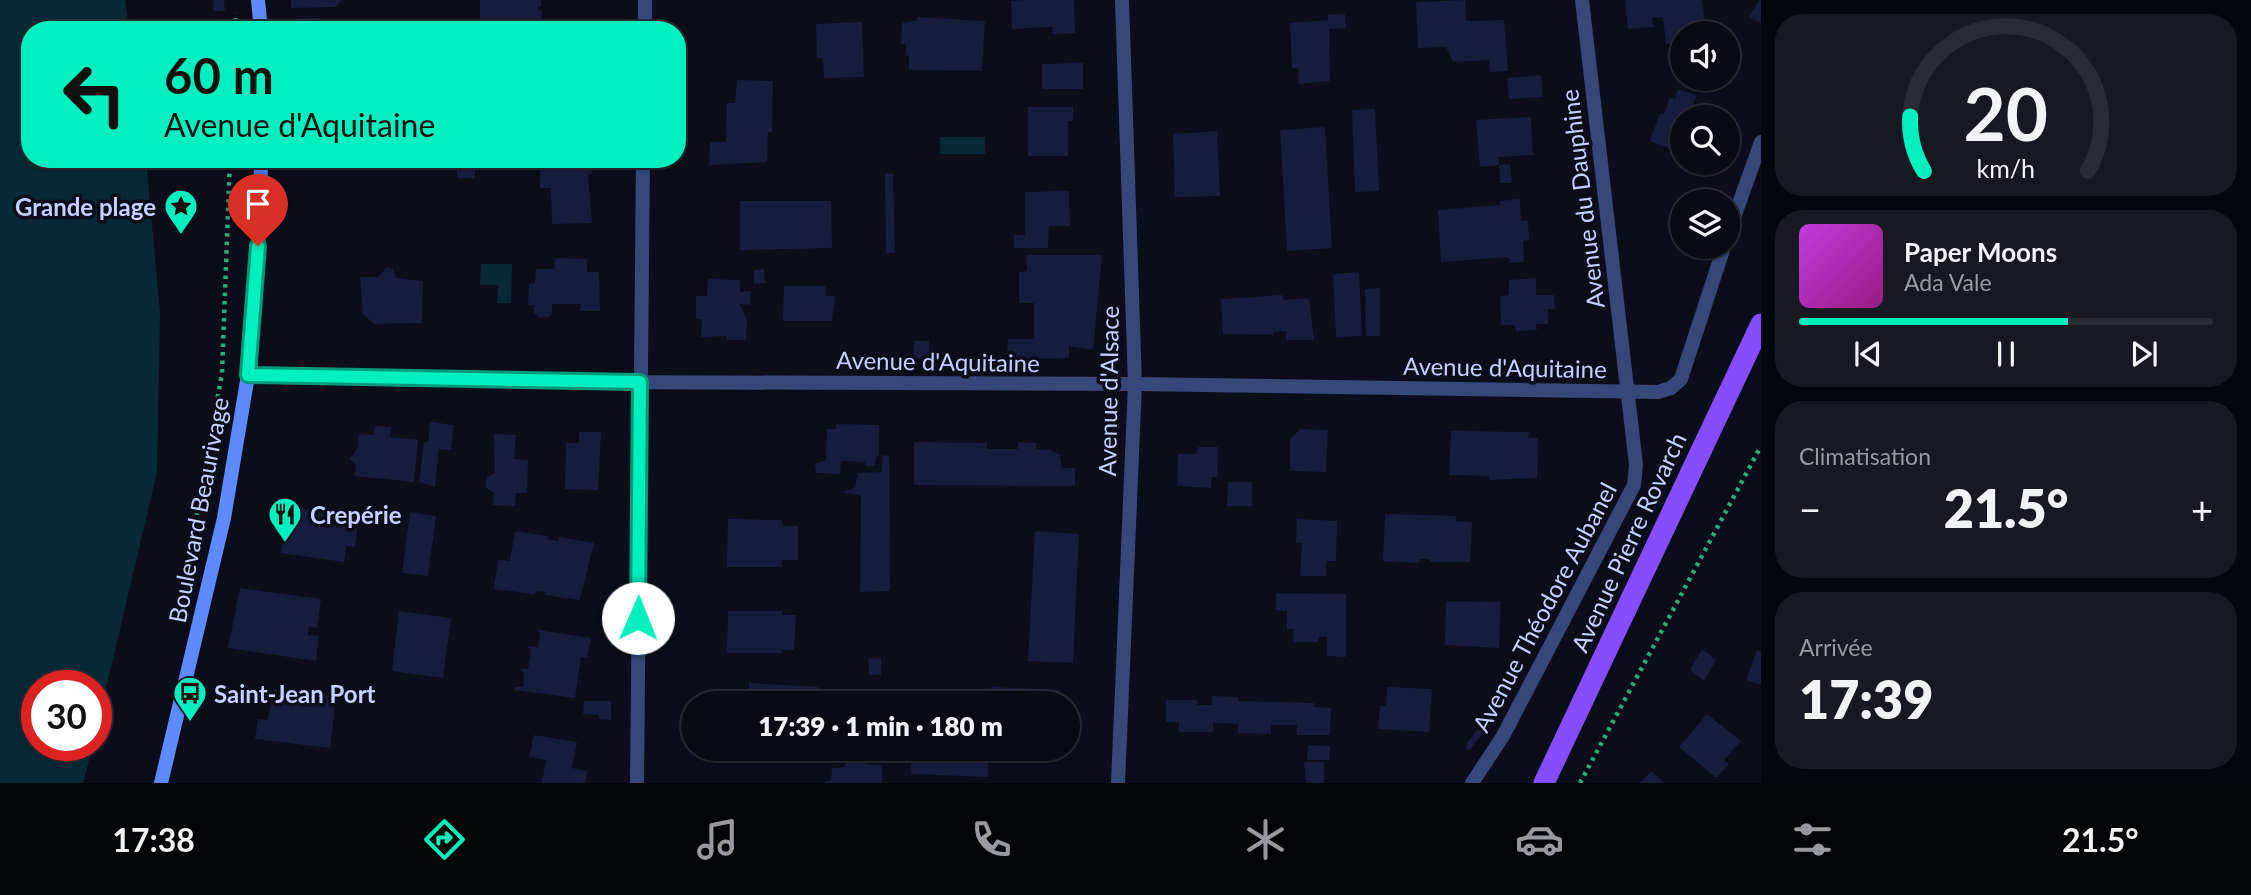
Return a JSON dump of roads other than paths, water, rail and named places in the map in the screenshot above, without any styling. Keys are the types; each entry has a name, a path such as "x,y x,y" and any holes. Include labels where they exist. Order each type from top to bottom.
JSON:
{"main road":[{"path":"258,0 260,21"},
{"name":"Boulevard Beaurivage","path":"161,783 224,518 248,375 260,223 261,168"},
{"name":"Avenue Pierre Rovarch","path":"1544,783 1761,324"}],"street":[{"path":"645,0 645,21"},
{"name":"Avenue d'Alsace","path":"1118,783 1135,384 1122,0"},
{"name":"Avenue du Dauphine","path":"1582,0 1627,392"},
{"path":"1740,201 1761,142"},
{"path":"637,783 643,168"},
{"path":"1627,392 1658,393 1671,388 1681,379 1720,259"},
{"name":"Avenue d'Aquitaine","path":"248,375 640,382 1135,384 1627,392"},
{"name":"Avenue Théodore Aubanel","path":"1472,783 1503,736 1630,498 1636,465 1627,392"}],"water":[{"path":"0,0 125,0 128,21 21,21 21,168 147,168 160,313 157,472 110,670 21,670 21,761 89,761 83,783 0,783"},
{"path":"940,137 985,137 985,154 940,154"},
{"path":"481,264 512,264 511,303 497,303 498,285 480,285"}],"place":[{"name":"Grande plage","path":"181,236"},
{"name":"Crepérie","path":"285,544"},
{"name":"Saint-Jean Port","path":"190,723"}]}
